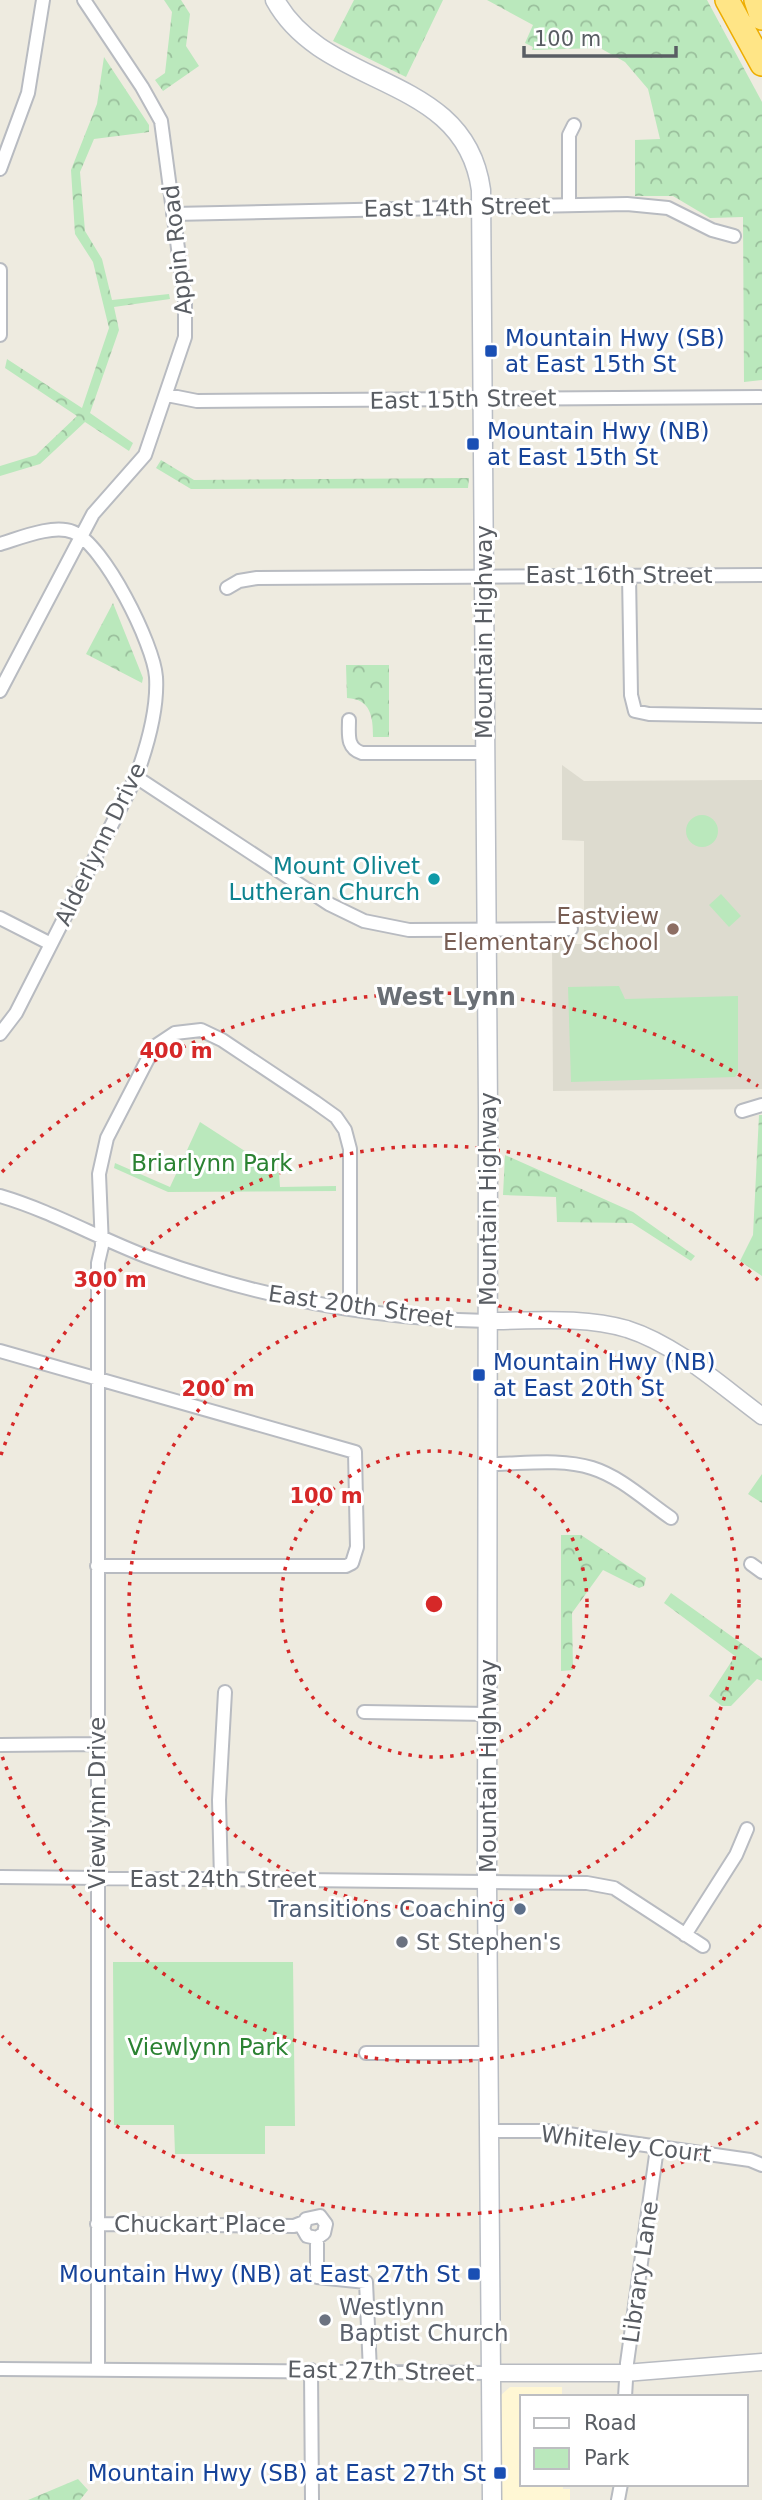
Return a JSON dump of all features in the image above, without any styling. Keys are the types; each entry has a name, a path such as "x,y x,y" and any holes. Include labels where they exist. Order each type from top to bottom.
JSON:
{"highway":[{"path":"727,0 762,64"},
{"path":"745,0 762,32"},
{"path":"756,0 762,18"}],"main road":[{"name":"Mountain Highway","path":"275,0 309,42 417,98 448,120 475,164 482,206 489,1464 487,1882 492,2500"}],"street":[{"path":"0,169 28,93 43,0"},
{"name":"Appin Road","path":"0,691 79,536 93,514 145,455 181,352 186,322 160,121 142,87 84,0"},
{"path":"569,204 569,135 574,125"},
{"name":"East 14th Street","path":"173,214 627,204 667,208 712,230 734,236"},
{"path":"0,270 0,335"},
{"name":"East 15th Street","path":"167,395 197,401 760,397"},
{"path":"0,544 61,530 79,536"},
{"name":"Alderlynn Drive","path":"0,1034 16,1013 136,776 147,740 156,676 149,653 117,581 87,540 79,536"},
{"path":"629,575 631,695 635,711 762,716"},
{"name":"East 16th Street","path":"227,589 239,581 257,578 762,575"},
{"path":"349,720 349,742 362,753 485,753"},
{"path":"136,776 346,914 391,929 571,929"},
{"path":"0,918 51,944"},
{"name":"Viewlynn Drive","path":"98,2369 99,1174 112,1127 154,1047 175,1033 201,1030 222,1040 336,1117 345,1130 350,1149 350,1309"},
{"path":"742,1111 762,1105"},
{"name":"East 20th Street","path":"0,1196 206,1277 258,1292 350,1309 488,1321"},
{"path":"488,1321 570,1321 627,1329 676,1353 762,1416"},
{"path":"0,1351 355,1452 357,1547 352,1563 346,1566 97,1566"},
{"path":"489,1464 565,1464 593,1468 616,1479 671,1518"},
{"path":"751,1564 762,1572"},
{"path":"221,1879 219,1800 225,1692"},
{"path":"364,1712 488,1714"},
{"path":"0,1745 97,1744"},
{"path":"685,1935 736,1855 747,1829"},
{"name":"East 24th Street","path":"0,1877 570,1882 614,1888 703,1946"},
{"path":"366,2053 488,2053"},
{"name":"Whiteley Court","path":"489,2131 547,2131 750,2160 762,2165"},
{"name":"Library Lane","path":"625,2395 625,2373 657,2148"},
{"path":"312,2216 324,2221 324,2233 317,2238 304,2232 304,2222 312,2216"},
{"name":"Chuckart Place","path":"97,2224 294,2225 304,2222"},
{"path":"317,2238 317,2277 366,2282 370,2371"},
{"name":"East 27th Street","path":"0,2369 625,2373 762,2362"},
{"path":"311,2370 312,2500"}],"shaded area":[{"name":"Eastview Elementary School","path":"562,765 584,781 762,780 762,1089 553,1091 552,944 584,944 584,841 562,840"},
{"path":"510,2387 562,2387 562,2395 520,2395 520,2486 563,2486 563,2489 570,2489 570,2500 502,2500 501,2395"}],"green space":[{"path":"164,0 181,0 190,14 186,46 199,66 163,91 155,80 165,73 172,12"},
{"path":"354,0 443,0 406,77 333,41"},
{"path":"487,0 707,0 762,102 762,380 744,382 743,217 710,218 673,196 635,196 635,140 660,139 648,89 625,62 600,48 532,50 533,47 525,43 533,25"},
{"path":"104,57 149,125 149,132 94,139 80,172 85,231 102,259 112,300 169,294 170,299 114,307 119,330 90,413 133,443 129,451 85,422 40,464 0,476 0,466 36,455 77,416 5,368 7,359 82,408 109,328 93,262 75,234 71,170 97,104"},
{"path":"161,460 194,480 469,478 468,488 191,489 156,468"},
{"path":"113,603 143,678 142,683 86,654"},
{"path":"346,665 389,665 389,737 373,737 369,710 361,702 347,698"},
{"path":"702,815 713,820 718,831 713,842 702,847 691,842 686,831 691,820"},
{"path":"721,894 741,916 729,927 709,905"},
{"path":"619,986 625,999 738,996 738,1072 735,1077 571,1082 568,987"},
{"path":"759,1115 762,1115 762,1276 740,1261 753,1235"},
{"name":"Briarlynn Park","path":"200,1122 279,1173 280,1187 336,1186 336,1191 168,1192 114,1168 115,1163 170,1187"},
{"path":"505,1155 633,1212 695,1256 691,1261 632,1223 557,1222 556,1197 503,1195"},
{"path":"762,1474 762,1503 748,1494"},
{"path":"561,1535 581,1535 646,1578 644,1586 639,1588 603,1570 572,1613 573,1670 561,1671"},
{"path":"671,1593 762,1658 762,1681 757,1679 731,1706 722,1706 709,1696 735,1656 664,1603"},
{"name":"Viewlynn Park","path":"113,1962 293,1962 295,2126 265,2126 265,2154 175,2154 174,2125 114,2125"},
{"path":"78,2479 88,2490 80,2500 28,2500"}],"place":[{"name":"Mountain Hwy (SB) at East 15th St","path":"491,351"},
{"name":"Mountain Hwy (NB) at East 15th St","path":"473,444"},
{"name":"Mount Olivet Lutheran Church","path":"434,879"},
{"name":"Eastview Elementary School","path":"673,929"},
{"name":"Mountain Hwy (NB) at East 20th St","path":"479,1375"},
{"name":"Transitions Coaching","path":"520,1909"},
{"name":"St Stephen's","path":"402,1942"},
{"name":"Mountain Hwy (NB) at East 27th St","path":"474,2274"},
{"name":"Westlynn Baptist Church","path":"325,2320"},
{"name":"Mountain Hwy (SB) at East 27th St","path":"500,2473"}],"district":[{"name":"West Lynn","path":"446,997"}]}
